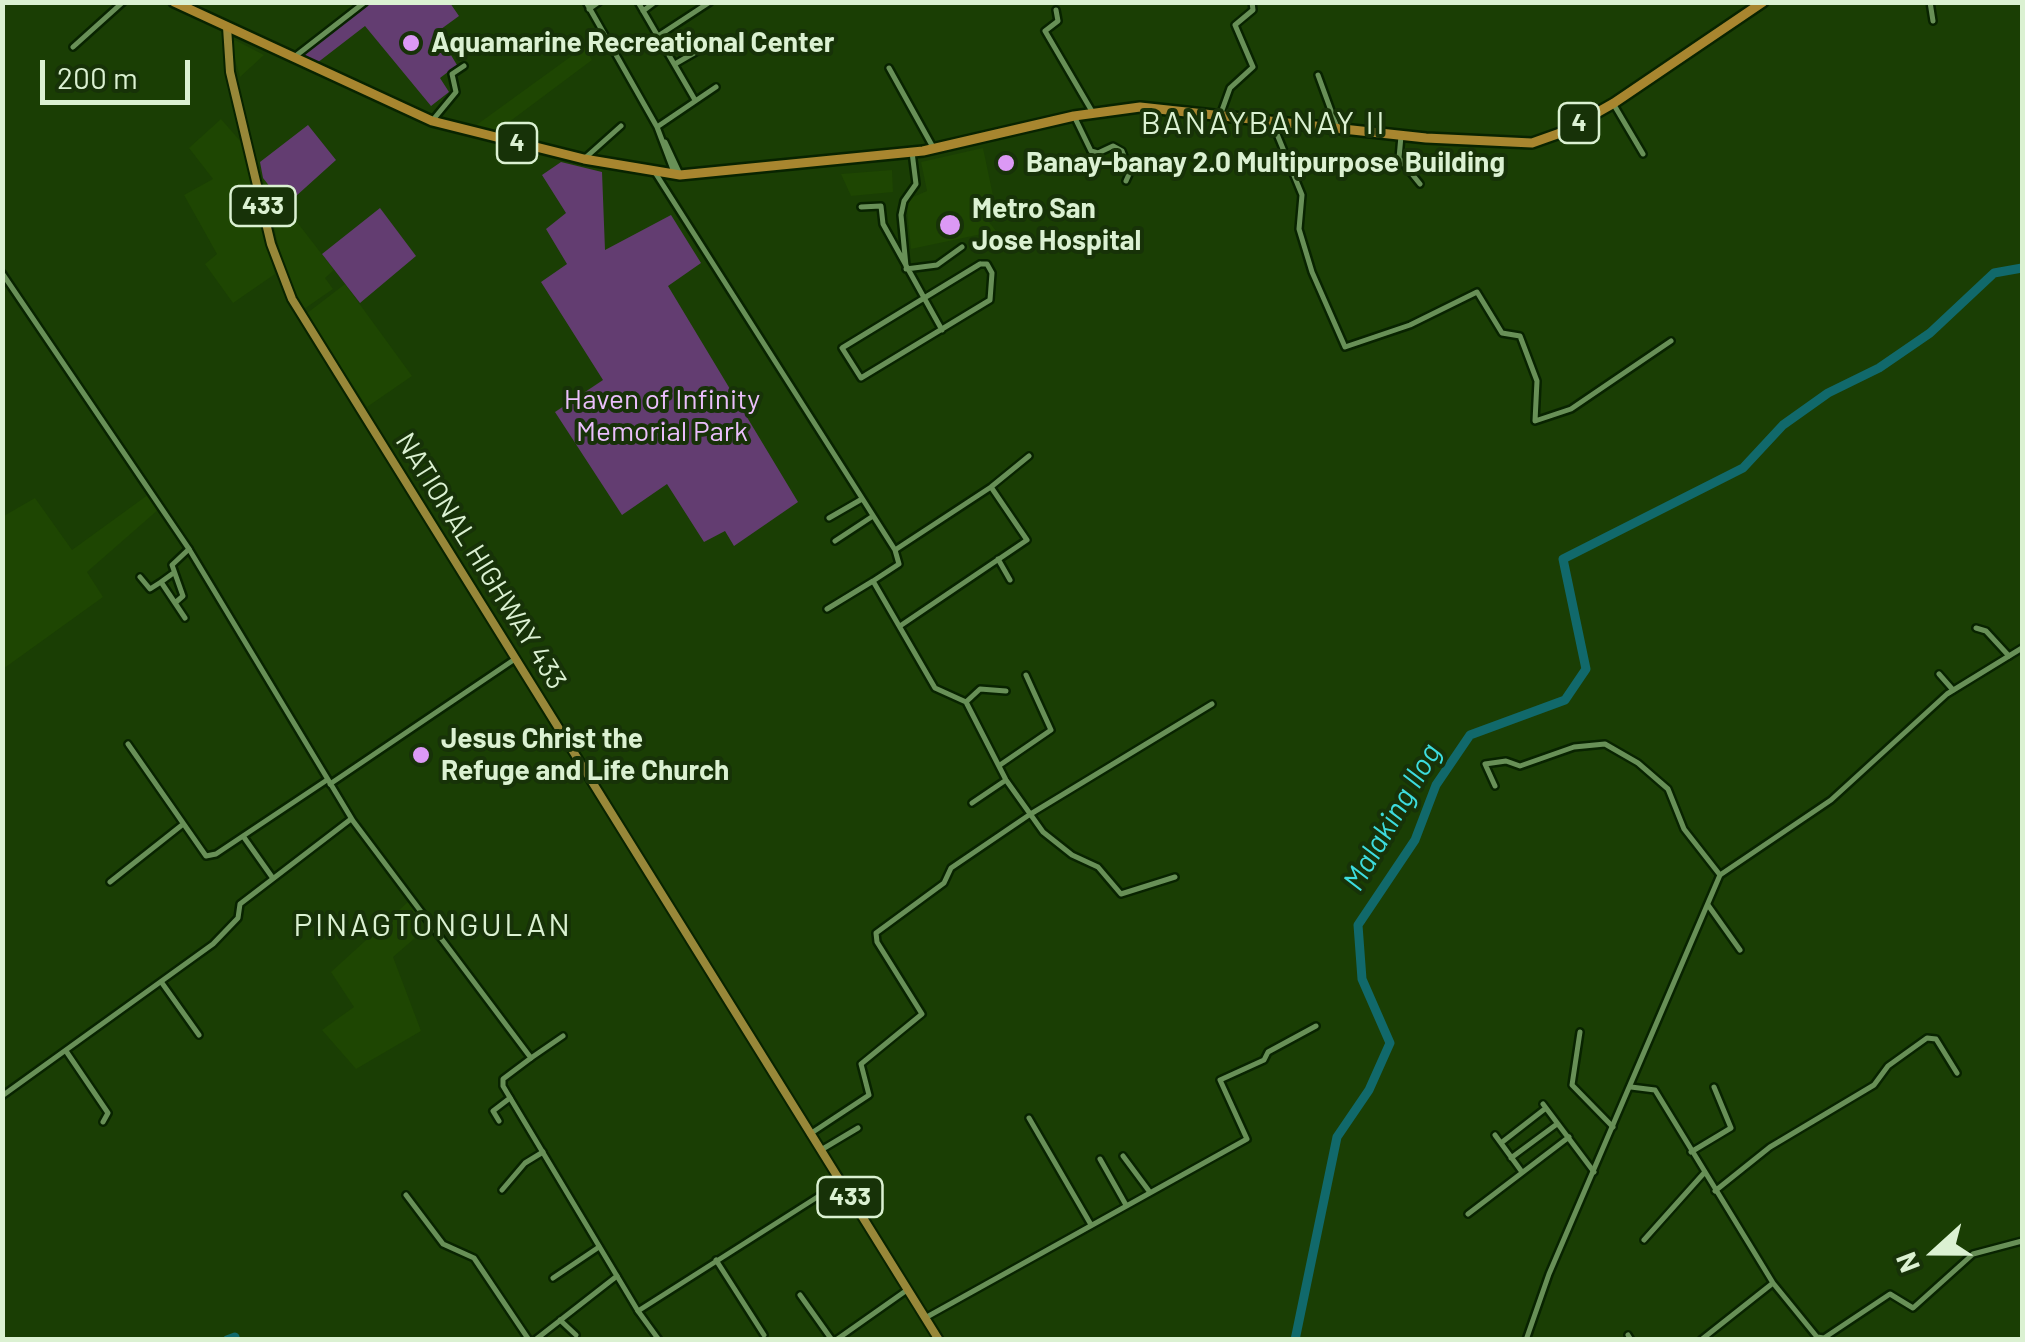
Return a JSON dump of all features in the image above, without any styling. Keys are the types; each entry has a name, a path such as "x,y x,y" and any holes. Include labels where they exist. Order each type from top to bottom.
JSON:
{"highway":[{"name":"4","path":"174,2 432,121 584,159 677,175 934,149 1074,116 1140,106 1401,135 1532,143 1563,132 1614,103 1762,2"}],"main road":[{"name":"NATIONAL HIGHWAY 433","path":"226,27 230,72 272,244 292,300 939,1340"}],"street":[{"path":"74,48 123,2"},
{"path":"293,58 365,2"},
{"path":"599,2 587,6 657,127 677,175"},
{"path":"638,2 695,100"},
{"path":"643,11 655,2"},
{"path":"658,36 710,2"},
{"path":"1221,112 1230,88 1253,67 1235,25 1252,10 1252,2"},
{"path":"1930,2 1933,21"},
{"path":"1056,10 1058,21 1045,32 1093,113"},
{"path":"675,64 700,49"},
{"path":"432,121 456,92 452,74 464,66"},
{"path":"889,68 934,149"},
{"path":"1318,75 1338,127"},
{"path":"657,127 716,87"},
{"path":"1614,103 1643,154"},
{"path":"1074,116 1091,151 1113,146 1122,151 1130,172 1126,180"},
{"path":"1272,119 1302,195 1299,234 1346,346 1410,325 1477,292 1502,334 1520,336 1537,381 1535,422 1571,409 1671,341"},
{"path":"584,159 621,126"},
{"path":"1401,135 1399,158 1420,184"},
{"path":"906,269 901,215 904,201 916,184 912,152"},
{"path":"656,174 895,550 899,564 828,609"},
{"path":"861,208 882,206 882,222 942,330"},
{"path":"906,269 937,265 962,247"},
{"path":"980,264 989,266 991,298 942,330 862,378 842,348 980,264"},
{"path":"2,273 189,549 352,818 531,1058"},
{"path":"895,550 1029,456"},
{"path":"900,626 1027,540 991,486"},
{"path":"829,518 862,498"},
{"path":"835,541 873,516"},
{"path":"175,603 183,596 172,574 175,559 189,549"},
{"path":"998,559 1010,580"},
{"path":"140,576 150,589 172,574"},
{"path":"873,581 935,688 966,702 1006,780 1029,815 1072,855 1098,867 1121,894 1175,877"},
{"path":"161,582 185,618"},
{"path":"1976,628 1986,631 2009,656"},
{"path":"1526,1340 1720,874 1832,800 1953,690 2022,648"},
{"path":"128,744 206,856 216,854 515,659"},
{"path":"1940,674 1953,690"},
{"path":"1000,765 1051,730 1026,675"},
{"path":"966,702 980,688 1006,691"},
{"path":"810,1134 870,1096 861,1064 922,1014 877,942 876,933 944,884 951,868 1029,815 1212,704"},
{"path":"1495,786 1485,764 1498,760 1520,766 1574,747 1605,744 1638,762 1668,789 1684,829 1720,874"},
{"path":"972,803 1006,780"},
{"path":"2,1096 229,931 238,918 240,904 352,818"},
{"path":"110,882 182,824"},
{"path":"243,836 272,876"},
{"path":"1706,902 1740,950"},
{"path":"162,983 200,1035"},
{"path":"924,1318 1247,1139 1220,1080 1264,1060 1268,1052 1316,1026"},
{"path":"1580,1032 1572,1085 1613,1128"},
{"path":"563,1036 503,1079 510,1098 638,1312 660,1340"},
{"path":"1715,1191 1770,1147 1874,1085 1888,1066 1927,1038 1936,1039 1957,1074"},
{"path":"66,1051 108,1112 102,1122"},
{"path":"1632,1087 1655,1090 1773,1283 1808,1330 1825,1338 1890,1294 1913,1308 1973,1254 2022,1242"},
{"path":"1691,1152 1731,1128 1714,1087"},
{"path":"499,1121 492,1112 510,1098"},
{"path":"1501,1143 1545,1106 1594,1172"},
{"path":"1029,1118 1090,1223"},
{"path":"1512,1158 1558,1123"},
{"path":"821,1150 858,1128"},
{"path":"1495,1135 1522,1172"},
{"path":"1468,1214 1569,1137"},
{"path":"502,1190 528,1161 544,1152"},
{"path":"1123,1156 1149,1191"},
{"path":"1100,1160 1126,1204"},
{"path":"1644,1240 1704,1173"},
{"path":"638,1312 841,1182"},
{"path":"406,1194 443,1244 474,1258 529,1339 618,1276"},
{"path":"553,1278 599,1247"},
{"path":"716,1260 764,1335"},
{"path":"1701,1340 1773,1283"},
{"path":"800,1295 834,1340 907,1290"},
{"path":"560,1320 576,1335"}],"shaded area":[{"path":"235,40 264,55 240,77 231,46"},
{"path":"584,47 592,60 497,131 475,126"},
{"path":"221,119 242,143 275,274 233,303 205,264 217,254 184,195 213,179 189,148"},
{"path":"983,148 995,205 979,209 996,231 911,249 906,200 927,191 921,162"},
{"path":"892,170 893,192 851,196 841,174"},
{"path":"263,178 334,270 325,278 333,289 304,309 284,270"},
{"path":"345,284 412,376 367,407 306,314"},
{"path":"149,494 159,509 87,572 103,597 3,669 2,517 35,498 72,550"},
{"path":"409,901 423,920 410,932 415,938 393,957 421,1031 356,1069 322,1030 354,1007 331,972"}],"green space":[{"name":"Aquamarine Recreational Center","path":"369,3 450,3 459,16 437,32 457,65 440,78 449,92 431,106 365,26 317,63 300,55"},
{"path":"308,125 336,160 285,206 263,178 260,162"},
{"name":"Haven of Infinity Memorial Park","path":"561,162 602,172 605,250 671,215 701,263 668,286 798,502 734,546 725,531 704,542 667,484 622,515 555,412 603,380 541,282 567,264 546,229 566,213 542,175"},
{"path":"380,208 416,256 360,303 322,254"}],"waterway":[{"name":"Malaking Ilog","path":"1295,1340 1337,1137 1369,1090 1390,1043 1362,979 1358,925 1415,840 1436,785 1470,735 1565,700 1586,669 1563,559 1743,468 1783,425 1828,393 1879,368 1930,333 1994,273 2022,268"},
{"path":"227,1340 235,1337"}],"place":[{"name":"Aquamarine Recreational Center","path":"411,43"},
{"name":"Banay-banay 2.0 Multipurpose Building","path":"1006,163"},
{"name":"Metro San Jose Hospital","path":"950,225"},
{"name":"Jesus Christ the Refuge and Life Church","path":"421,755"}],"district":[{"name":"BANAYBANAY II","path":"1264,123"},
{"name":"PINAGTONGULAN","path":"433,925"}]}
